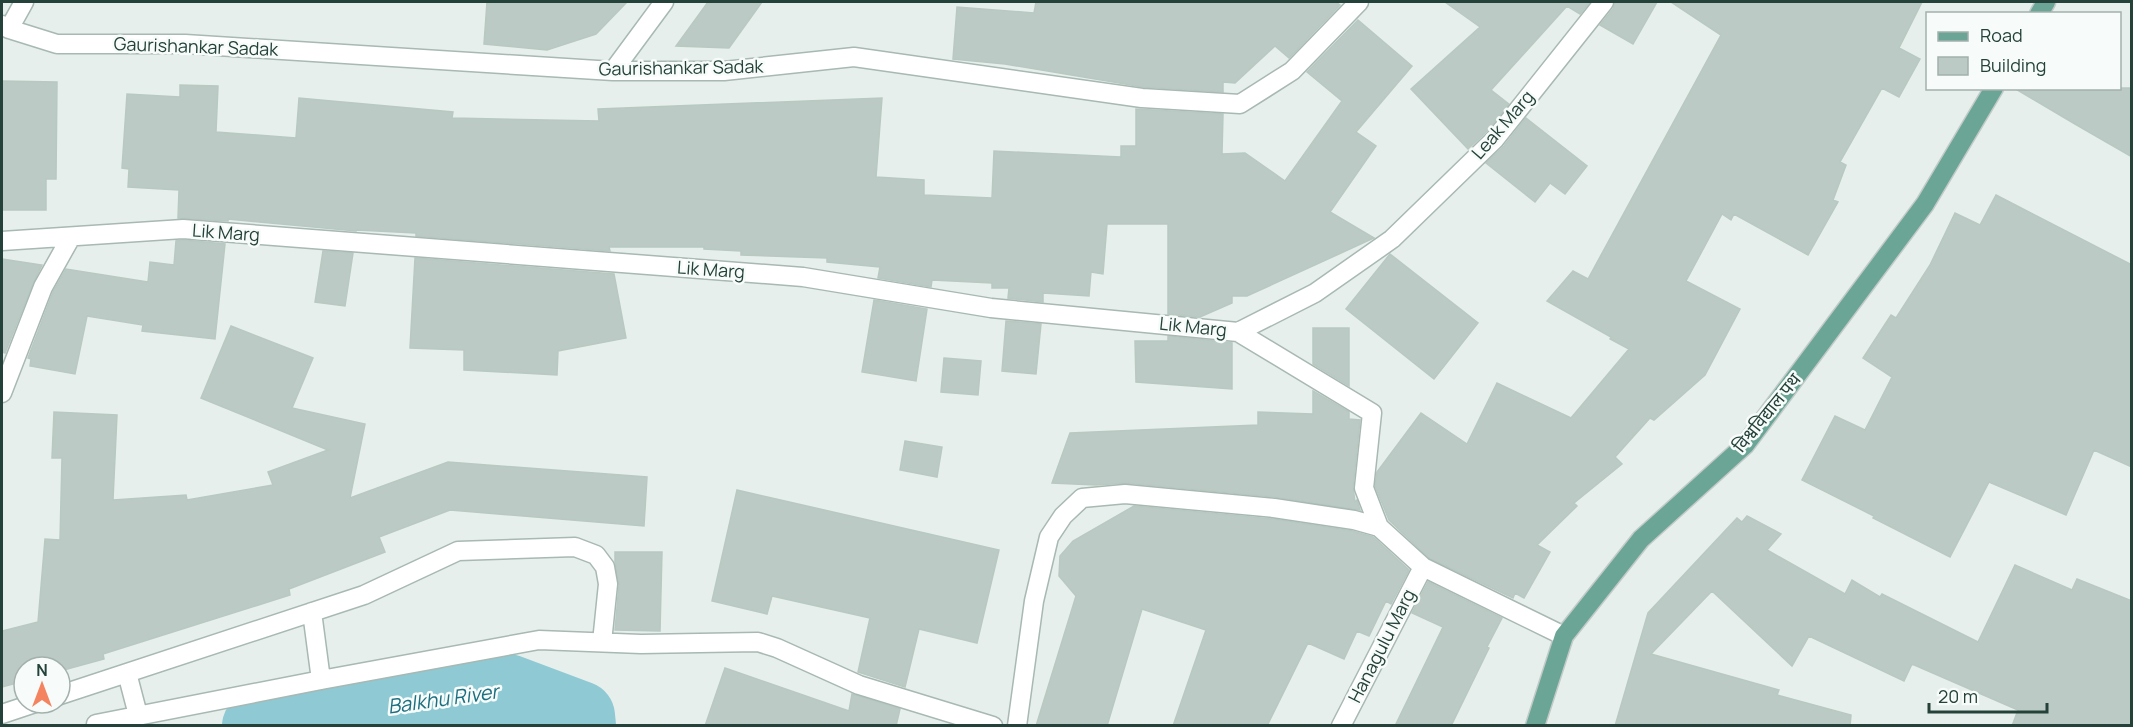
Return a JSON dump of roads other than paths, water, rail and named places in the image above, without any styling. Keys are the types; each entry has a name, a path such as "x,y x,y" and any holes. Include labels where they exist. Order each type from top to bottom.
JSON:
{"main road":[{"name":"विश्वविद्याल पथ","path":"1535,726 1564,636 1641,539 1745,445 1925,204 1993,90"}],"street":[{"path":"5,27 24,2"},
{"path":"614,71 664,2"},
{"name":"Gaurishankar Sadak","path":"5,27 57,44 185,44 614,71 724,70 854,57 1142,98 1240,104 1292,70 1359,2"},
{"name":"Leak Marg","path":"1392,239 1495,139 1604,2"},
{"name":"Lik Marg","path":"2,241 183,229 803,278 991,308 1238,332 1315,293 1392,239"},
{"path":"2,393 44,287 71,237"},
{"path":"1238,332 1372,413 1364,488 1379,528"},
{"path":"1017,726 1034,601 1049,537 1063,516 1082,498 1125,494 1274,508 1354,520 1379,528 1423,567 1564,636"},
{"path":"72,691 364,595 458,551 574,547 596,555 605,567 608,584 602,642"},
{"name":"Hanagulu Marg","path":"1341,726 1423,567"},
{"path":"312,612 321,680"},
{"path":"96,724 539,640 641,644 758,642 777,648 859,685 993,726"},
{"path":"127,673 138,716"}],"waterway":[{"name":"Balkhu River","path":"257,726 508,689 580,716 581,726"}]}
